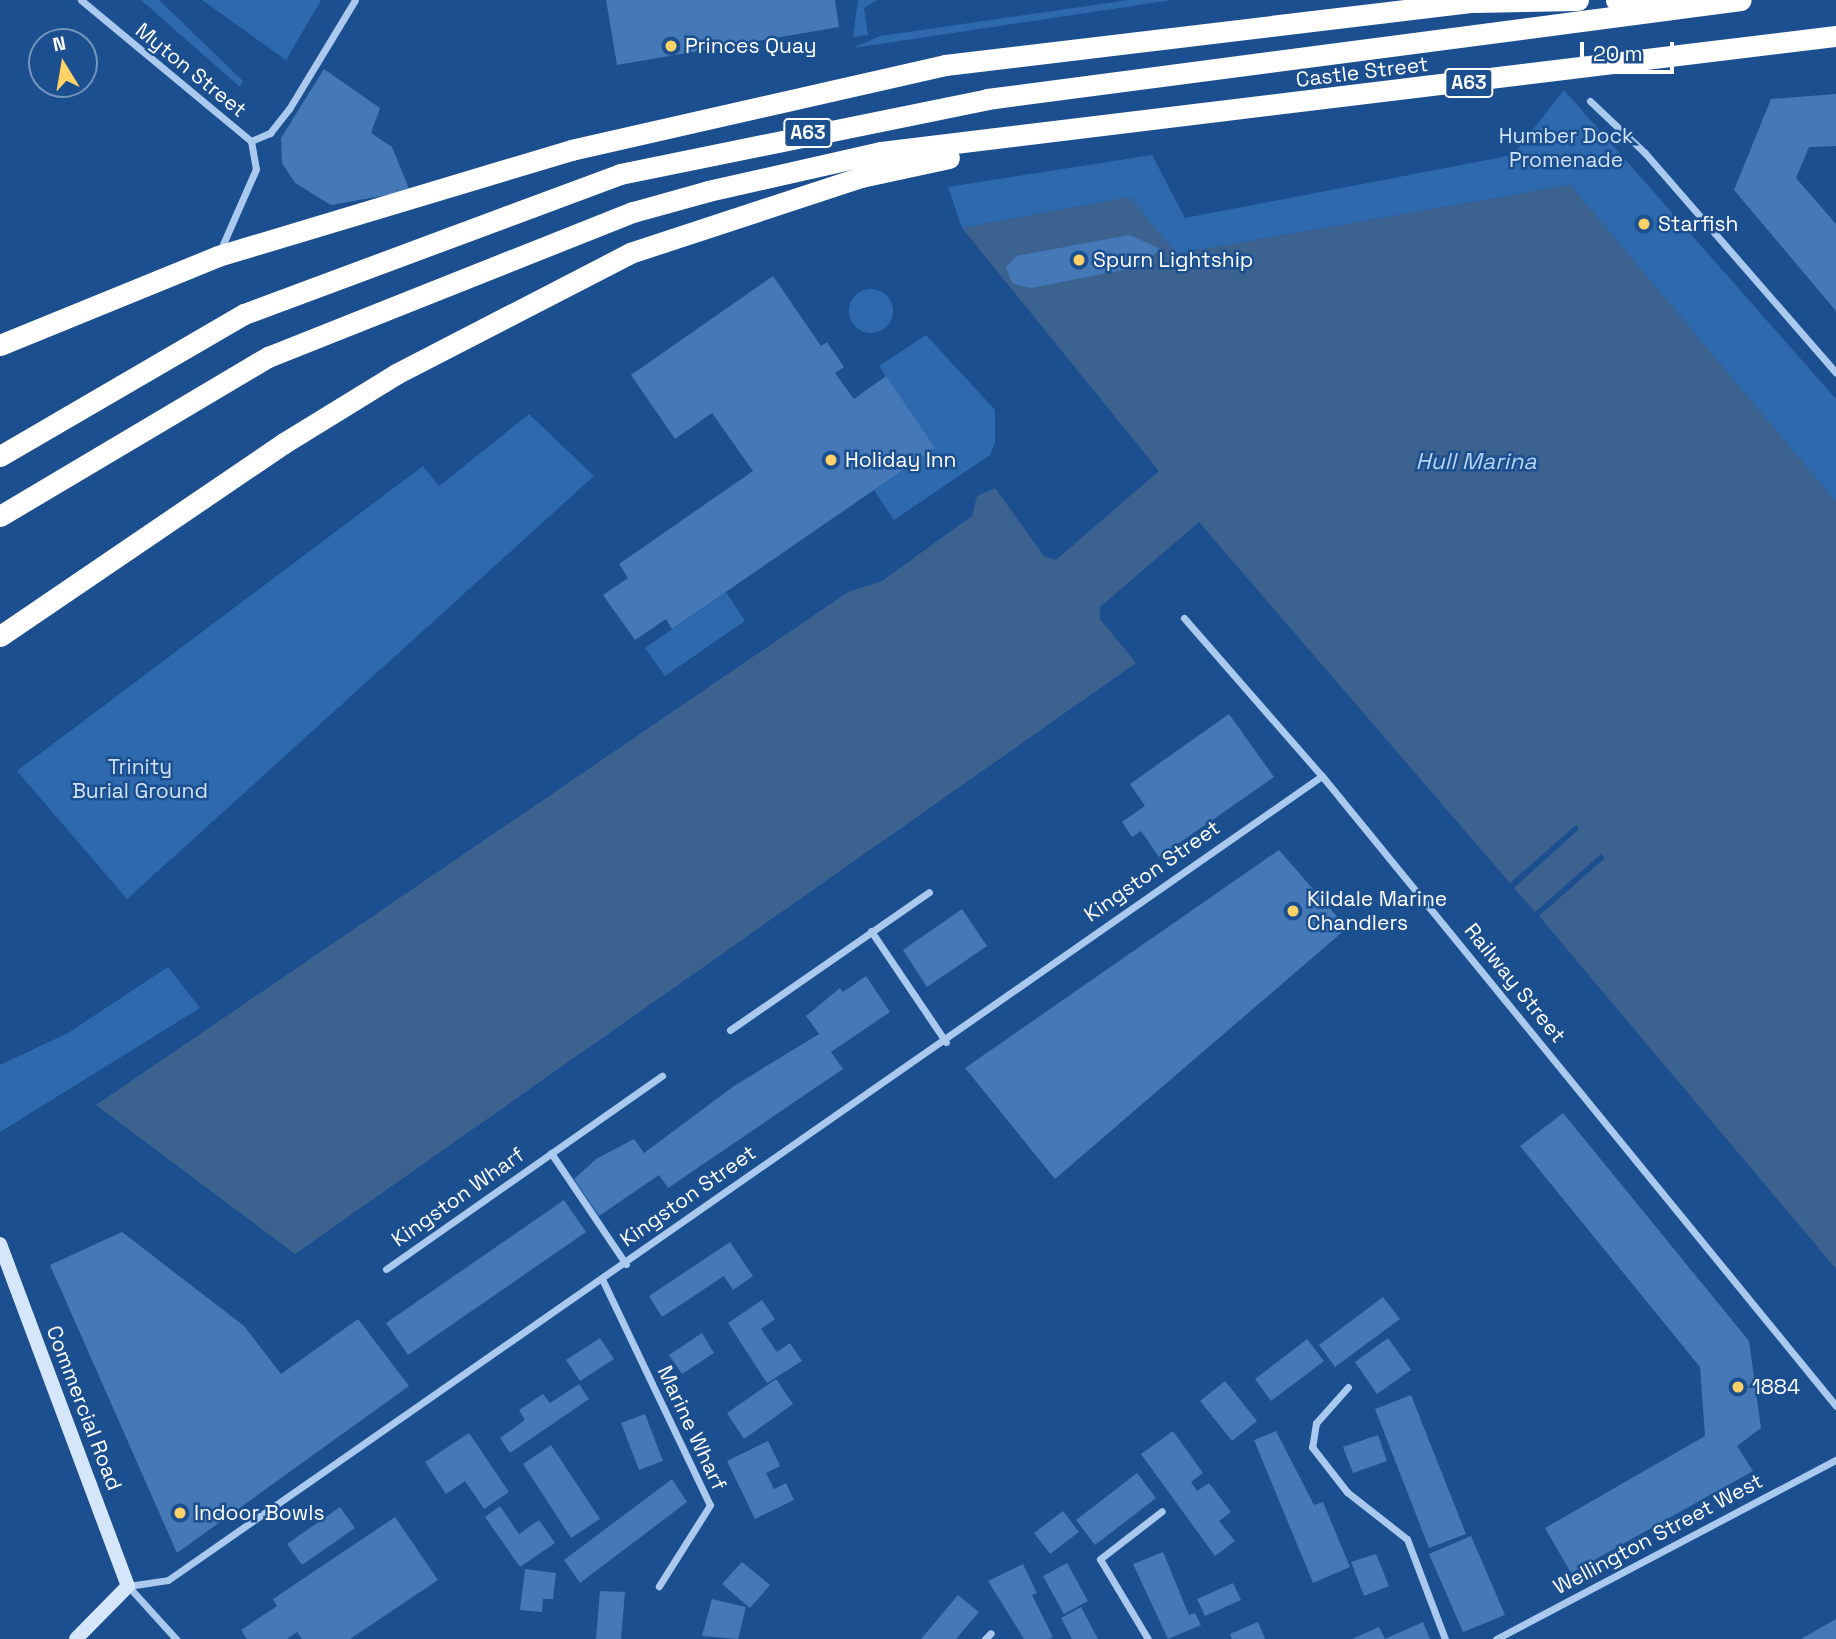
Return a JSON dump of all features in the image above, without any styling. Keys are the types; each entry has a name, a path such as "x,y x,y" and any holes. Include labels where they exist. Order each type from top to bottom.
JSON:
{"highway":[{"name":"A63","path":"0,345 218,256 571,150 945,65 1472,1 1578,0"},
{"name":"A63","path":"1616,0 1675,4"},
{"name":"A63","path":"0,456 244,314 620,174 987,99 1675,4 1741,0"},
{"name":"Castle Street","path":"1103,128 1836,36"},
{"name":"A63","path":"0,516 268,357 633,212 881,152 1103,128"},
{"path":"0,636 318,422 396,374 630,253 861,177 1103,128"}],"street":[{"name":"Myton Street","path":"81,0 251,141 256,169 218,256"},
{"path":"251,141 270,133 289,109 355,0"},
{"path":"1590,102 1645,153 1836,373"},
{"name":"Railway Street","path":"1184,618 1322,776 1836,1405"},
{"name":"Kingston Street","path":"128,1586 168,1580 603,1281 1322,776"},
{"path":"730,1030 929,892"},
{"path":"871,931 946,1042"},
{"name":"Kingston Wharf","path":"386,1269 662,1076"},
{"name":"Kingston Wharf","path":"551,1153 626,1264"},
{"name":"Commercial Road","path":"0,1244 128,1586"},
{"name":"Marine Wharf","path":"603,1281 710,1505 659,1586"},
{"path":"1348,1387 1316,1423 1312,1447 1347,1492 1407,1539 1445,1639"},
{"name":"Wellington Street West","path":"1496,1639 1836,1460"},
{"path":"1148,1639 1100,1559 1162,1511"},
{"path":"76,1639 128,1586 176,1639"}],"green space":[{"path":"141,0 159,0 243,81 240,87"},
{"path":"202,0 320,0 320,2 286,60"},
{"path":"858,0 878,0 864,8 868,35 853,37"},
{"path":"1129,0 1172,0 853,48 880,36"},
{"name":"Humber Dock Promenade","path":"1564,90 1836,399 1836,502 1570,185 1176,254 1130,197 962,228 948,187 1152,155 1185,218 1513,155"},
{"path":"871,289 887,295 893,311 887,327 871,333 855,327 849,311 855,295"},
{"path":"926,335 995,410 995,443 990,455 894,520 874,490 934,448 879,366"},
{"name":"Trinity Burial Ground","path":"529,414 594,476 127,899 17,771 423,466 439,486"},
{"path":"726,592 745,621 665,676 645,648"},
{"path":"168,967 200,1008 0,1132 0,1065 68,1033"}],"water":[{"name":"Hull Marina","path":"1570,185 1836,502 1836,1269 1539,916 1605,858 1601,854 1535,912 1514,888 1579,829 1576,825 1510,883 1199,522 1100,607 1100,619 1136,663 295,1254 96,1105 848,592 882,581 972,516 977,496 995,488 1044,556 1056,560 1159,471 962,228 1130,197 1176,254"}],"building":[{"name":"Princes Quay","path":"606,0 835,0 839,27 617,65"},
{"path":"324,69 380,108 371,133 392,147 410,191 331,205 295,183 282,163 281,138"},
{"path":"1836,94 1836,146 1809,147 1796,178 1836,224 1836,311 1734,190 1771,99"},
{"name":"Spurn Lightship","path":"1129,235 1161,249 1138,267 1031,288 1013,284 1006,268 1016,256"},
{"name":"Holiday Inn","path":"773,276 821,346 827,342 844,367 835,373 854,399 886,376 935,448 672,629 666,619 635,640 603,595 628,578 619,564 753,471 712,413 675,439 631,375"},
{"path":"1229,714 1274,777 1159,857 1141,831 1132,837 1122,822 1145,806 1130,784"},
{"path":"1279,850 1347,928 1055,1179 965,1068"},
{"path":"962,909 987,946 927,987 903,950"},
{"path":"866,976 890,1012 831,1052 843,1069 668,1188 659,1175 599,1216 574,1179 596,1159 634,1139 644,1153 734,1086 819,1034 806,1016 840,988 843,992"},
{"path":"1563,1113 1749,1341 1761,1428 1737,1446 1753,1471 1571,1573 1545,1528 1705,1436 1700,1367 1520,1146"},
{"path":"564,1200 586,1232 408,1355 386,1323"},
{"path":"122,1232 244,1326 281,1374 358,1319 409,1386 177,1553 50,1265"},
{"path":"730,1242 753,1276 733,1290 724,1276 662,1317 649,1296"},
{"path":"1383,1297 1400,1319 1335,1367 1319,1345"},
{"path":"762,1300 775,1319 761,1329 777,1352 790,1343 802,1361 767,1383 728,1323"},
{"path":"702,1333 714,1353 682,1374 669,1355"},
{"path":"600,1338 614,1359 580,1381 566,1360"},
{"path":"1388,1338 1411,1370 1377,1394 1355,1362"},
{"path":"1307,1339 1324,1361 1271,1401 1255,1379"},
{"path":"776,1379 793,1404 744,1439 727,1413"},
{"path":"1225,1381 1257,1421 1232,1441 1200,1401"},
{"path":"579,1384 589,1399 510,1453 500,1438 525,1420 519,1410 543,1394 550,1403"},
{"path":"1411,1395 1466,1534 1429,1548 1375,1409"},
{"path":"645,1414 663,1461 639,1470 621,1423"},
{"path":"1173,1431 1203,1473 1191,1482 1197,1491 1209,1483 1231,1512 1219,1521 1235,1541 1215,1556 1141,1454"},
{"path":"1276,1431 1314,1505 1323,1502 1350,1567 1313,1583 1254,1440"},
{"path":"469,1433 509,1492 484,1509 465,1481 446,1494 425,1462"},
{"path":"1378,1435 1387,1461 1353,1473 1343,1447"},
{"path":"768,1441 780,1466 766,1473 774,1489 786,1483 794,1500 755,1519 727,1461"},
{"path":"551,1445 600,1519 571,1538 523,1464"},
{"path":"1137,1473 1156,1498 1095,1545 1076,1520"},
{"path":"672,1479 687,1502 580,1583 564,1560"},
{"path":"500,1506 519,1534 539,1520 555,1543 520,1567 485,1517"},
{"path":"340,1507 355,1528 302,1565 287,1544"},
{"path":"1063,1511 1079,1532 1050,1554 1034,1533"},
{"path":"395,1517 438,1580 350,1639 302,1639 297,1632 287,1639 247,1639 241,1630 277,1606 273,1599"},
{"path":"1471,1536 1505,1615 1463,1632 1429,1554"},
{"path":"1163,1552 1189,1615 1195,1613 1201,1625 1168,1639 1133,1564"},
{"path":"1376,1554 1389,1586 1364,1596 1351,1562"},
{"path":"742,1562 770,1585 750,1608 722,1584"},
{"path":"1067,1563 1088,1601 1064,1614 1043,1576"},
{"path":"1023,1564 1037,1593 1032,1595 1053,1637 1049,1639 1024,1639 988,1581"},
{"path":"525,1569 556,1573 553,1599 543,1599 542,1612 520,1610"},
{"path":"1233,1583 1241,1600 1205,1616 1197,1599"},
{"path":"600,1591 625,1592 621,1639 596,1639"},
{"path":"958,1595 979,1612 956,1639 921,1639"},
{"path":"712,1599 746,1607 738,1639 702,1636"},
{"path":"1081,1607 1098,1639 1072,1639 1061,1618"},
{"path":"1836,1619 1836,1639 1801,1639"},
{"path":"1258,1622 1265,1639 1232,1639 1230,1634"},
{"path":"1423,1622 1430,1639 1385,1639"},
{"path":"1379,1627 1385,1639 1352,1639"}],"place":[{"name":"Princes Quay","path":"671,46"},
{"name":"Starfish","path":"1644,224"},
{"name":"Spurn Lightship","path":"1079,260"},
{"name":"Holiday Inn","path":"831,460"},
{"name":"Kildale Marine Chandlers","path":"1293,911"},
{"name":"1884","path":"1738,1387"},
{"name":"Indoor Bowls","path":"180,1513"}]}
